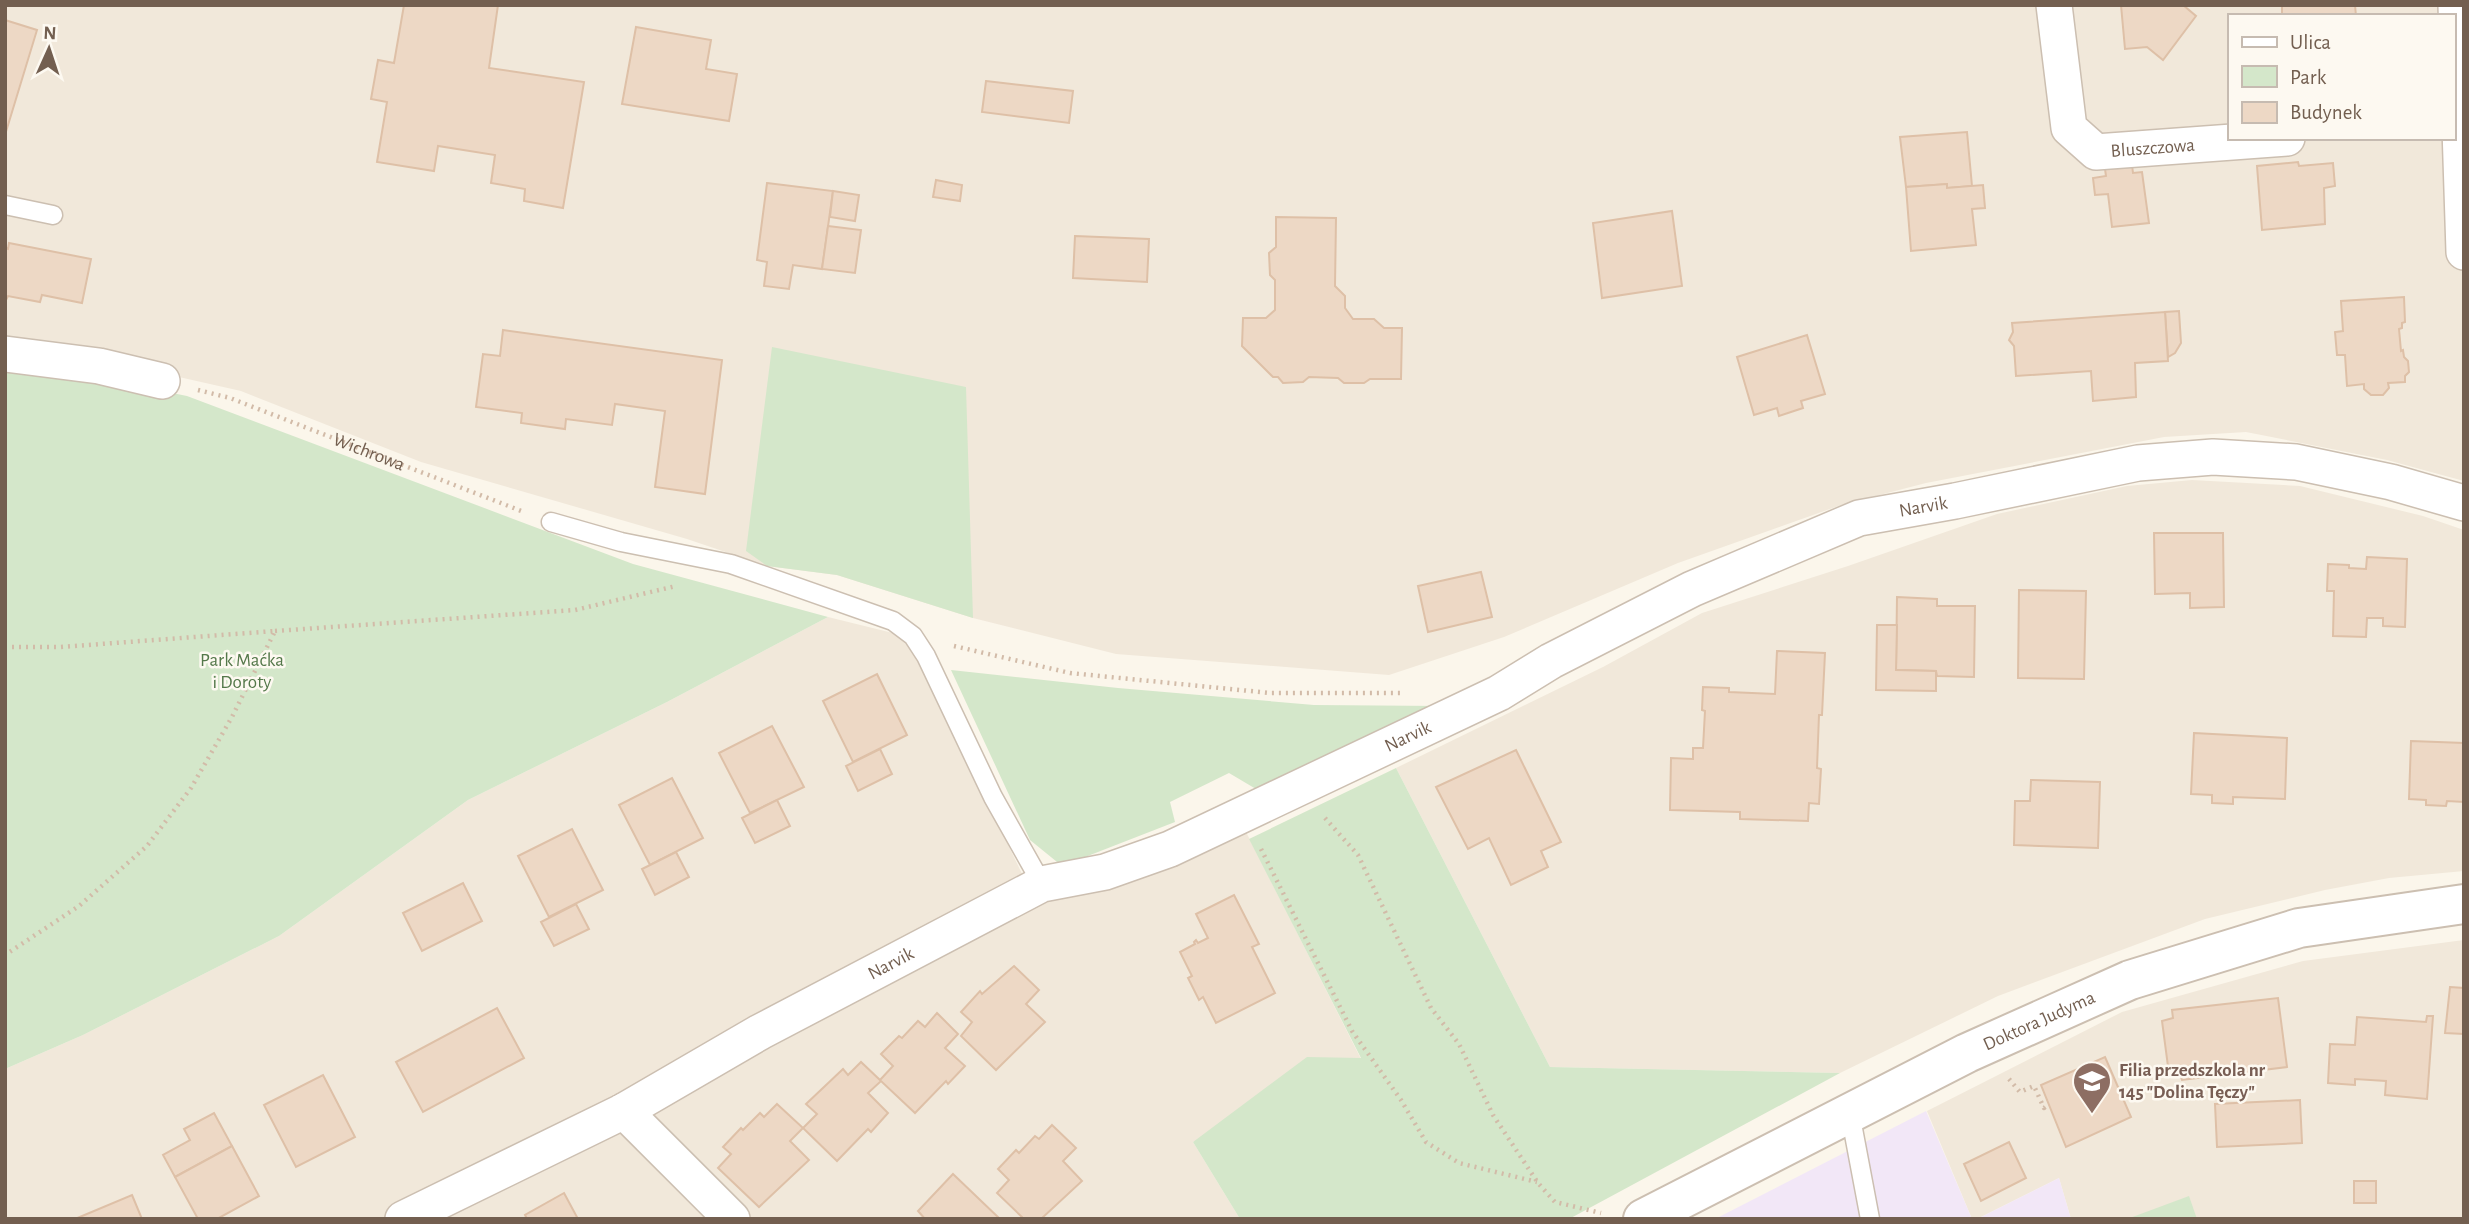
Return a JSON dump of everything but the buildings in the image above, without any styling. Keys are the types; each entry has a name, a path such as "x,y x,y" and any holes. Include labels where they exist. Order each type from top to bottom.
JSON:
{"street":[{"name":"Bluszczowa","path":"2054,5 2069,128 2096,152 2260,140"},
{"path":"2456,5 2456,126 2464,252"},
{"path":"5,354 99,366 162,381"},
{"name":"Narvik","path":"403,1219 624,1111 760,1032 1042,884 1105,872 1170,849 1499,693 1552,661 1692,589 1859,518 1955,502 2138,463 2213,457 2295,462 2391,482 2464,503"},
{"name":"Doktora Judyma","path":"1643,1219 1967,1053 2130,980 2299,928 2464,904"},
{"path":"624,1111 732,1219"}],"lane":[{"path":"5,205 53,215"},
{"path":"551,522 621,542 731,564 893,621 912,636 926,656 993,797 1042,884"},
{"path":"1850,1113 1870,1219"}],"path":[{"name":"Wichrowa","path":"162,381 230,398 551,522"},
{"path":"5,647 61,647 575,610 716,577 731,564"},
{"path":"5,955 79,906 147,846 191,788 232,717 275,631"},
{"path":"912,636 1070,673 1270,693 1405,693"},
{"path":"1322,814 1358,855 1431,1008 1459,1044 1493,1115 1538,1183 1555,1202 1601,1213"},
{"path":"1259,846 1352,1031 1401,1100 1426,1142 1459,1163 1538,1183"},
{"path":"2003,1072 2020,1092 2034,1086 2044,1108 2049,1104"}],"shaded area":[{"path":"5,5 2464,5 2464,481 2387,460 2246,432 2164,437 1926,483 1841,505 1678,563 1504,637 1389,675 1116,654 973,618 837,575 767,566 687,539 421,462 241,391 37,345 5,342"},
{"path":"2192,480 2300,486 2423,516 2464,530 2464,871 2389,878 2325,890 2205,919 1998,996 1840,1073 1550,1067 1396,768 1603,667 1702,613 1997,514 2127,486"},
{"path":"828,617 909,637 1033,897 1243,826 1361,1059 1193,1142 1240,1219 5,1219 5,1069 83,1035 279,936 468,800 667,702"},
{"path":"2464,940 2464,1219 2071,1219 2059,1178 1977,1219 1972,1219 1927,1111 2122,1012 2303,961"},
{"path":"1926,1111 1972,1219 1715,1219"},
{"path":"2059,1178 2071,1219 1977,1219"}],"green space":[{"path":"772,347 966,387 973,618 837,575 767,566 746,551"},
{"name":"Park Maćka i Doroty","path":"5,364 39,366 187,396 633,564 828,617 667,702 468,800 279,936 83,1035 5,1069"},
{"path":"951,670 1314,705 1442,706 1350,753 1256,789 1229,773 1170,802 1175,822 1062,866 1030,840"},
{"path":"1396,768 1550,1067 1840,1073 1569,1219 1240,1219 1193,1142 1307,1057 1361,1058 1249,839"},
{"path":"2189,1196 2197,1219 2127,1219"}],"place":[{"name":"Filia przedszkola nr 145 \"Dolina Tęczy\"","path":"2092,1115"}]}
